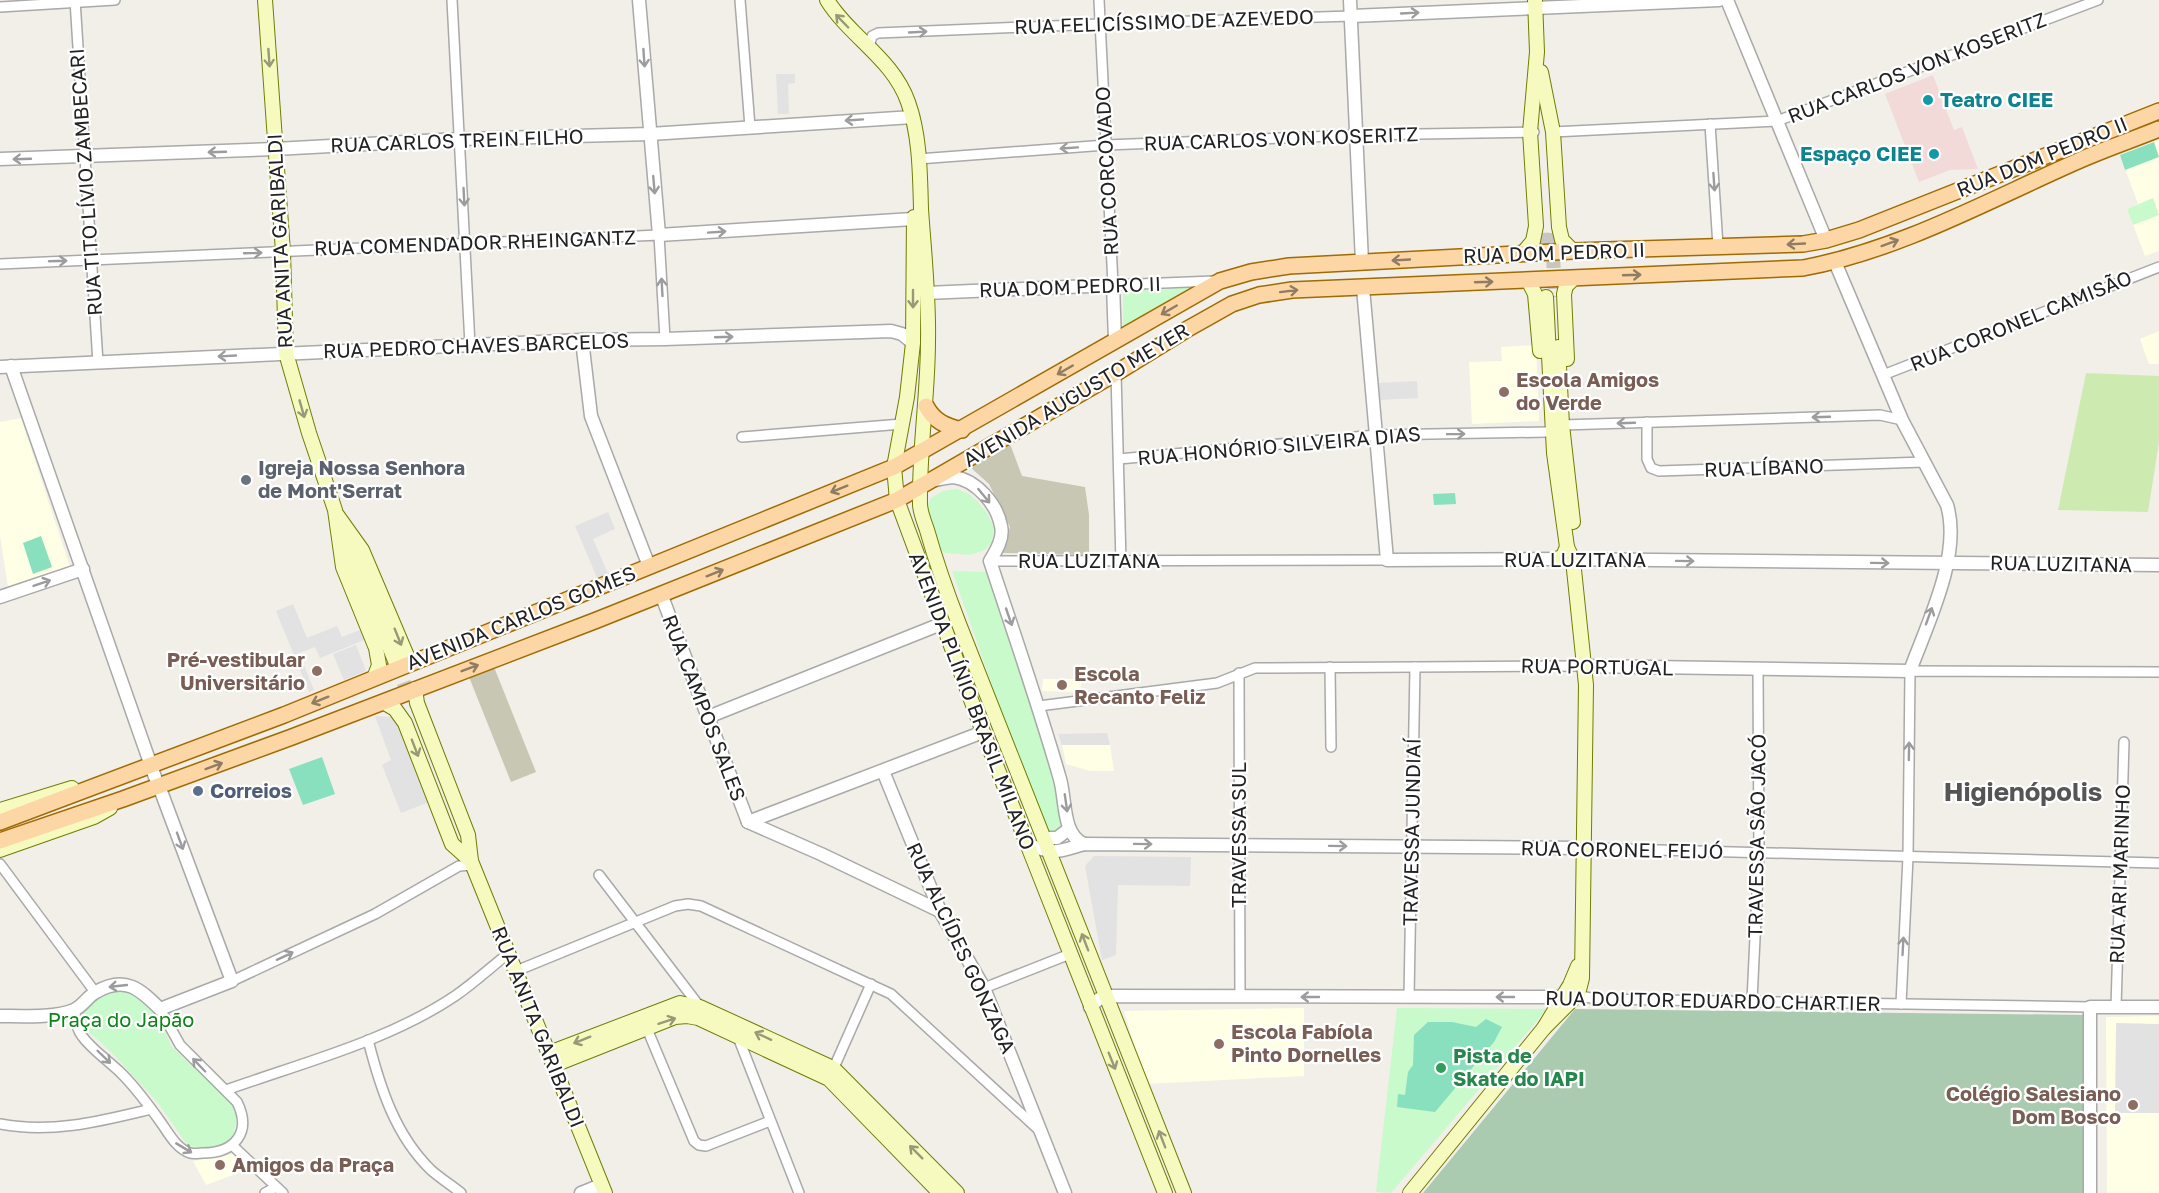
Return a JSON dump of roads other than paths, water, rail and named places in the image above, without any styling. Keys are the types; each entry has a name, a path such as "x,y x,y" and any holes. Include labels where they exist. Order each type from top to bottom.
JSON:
{"main road":[{"name":"RUA ANITA GARIBALDI","path":"265,0 283,252 286,353 334,510 343,567 376,648 379,665 374,678"},
{"name":"AVENIDA PLÍNIO BRASIL MILANO","path":"827,0 837,16 869,47 897,80 908,99 913,117 920,188 928,339 922,452 927,484 920,506 934,555 1184,1193"},
{"path":"1534,132 1547,233 1535,4"},
{"path":"1522,254 1533,241 1536,226 1534,132 1540,92"},
{"path":"1540,92 1553,132 1559,227 1562,240 1573,251"},
{"name":"RUA DOM PEDRO II","path":"1220,281 1251,272 1289,266 1362,261 1573,251 1803,244 1826,240 1859,230 2159,111"},
{"name":"RUA DOM PEDRO II","path":"1232,304 1292,290 1803,268 1835,262 1922,231 2079,161 2159,129"},
{"name":"AVENIDA PLÍNIO BRASIL MILANO","path":"920,188 913,219 913,343 909,389 894,467 897,500 941,624 1165,1193"},
{"path":"1410,1193 1544,1028 1578,994 1582,978 1585,666 1554,453 1558,429 1564,294 1566,286 1574,278"},
{"path":"1528,280 1533,287 1570,499 1575,549 1570,554 1557,559"},
{"name":"AVENIDA AUGUSTO MEYER","path":"922,452 1220,281"},
{"path":"1550,297 1558,429"},
{"name":"AVENIDA AUGUSTO MEYER","path":"927,484 1232,304"},
{"path":"926,406 932,417 950,427 962,430"},
{"name":"AVENIDA CARLOS GOMES","path":"0,850 94,817 123,800 155,776 403,663 477,637 894,467 922,452"},
{"name":"AVENIDA CARLOS GOMES","path":"4,817 118,778 155,776 413,694 897,500 927,484"},
{"name":"RUA ANITA GARIBALDI","path":"334,510 362,550 404,653 403,663"},
{"name":"RUA ANITA GARIBALDI","path":"413,694 468,835 472,863 603,1189"},
{"name":"RUA ANITA GARIBALDI","path":"383,702 395,709 405,723 452,844 472,863"},
{"name":"AVENIDA CARLOS GOMES","path":"0,841 123,800"},
{"path":"1544,1028 1578,966 1582,946"},
{"path":"552,1059 644,1022 680,1003 700,1007 831,1074 957,1193"},
{"path":"644,1022 687,1016 698,1018 738,1037 831,1074 940,1193"}],"street":[{"path":"0,7 115,0"},
{"path":"452,0 470,345"},
{"path":"639,0 659,235 665,339"},
{"path":"740,0 750,127"},
{"name":"RUA CORCOVADO","path":"1099,0 1115,341"},
{"path":"1350,0 1362,261"},
{"name":"RUA FELICÍSSIMO DE AZEVEDO","path":"869,47 872,36 878,33 1352,16 1535,4 1719,0"},
{"path":"1727,0 1826,240"},
{"name":"RUA CARLOS VON KOSERITZ","path":"1553,132 1777,121 2098,0"},
{"name":"RUA TITO LÍVIO ZAMBECARI","path":"75,1 98,363"},
{"name":"RUA CARLOS TREIN FILHO","path":"0,159 275,150 460,139 650,134 913,117"},
{"path":"1710,124 1718,246"},
{"name":"RUA CARLOS VON KOSERITZ","path":"918,159 1106,145 1358,135 1534,132"},
{"name":"RUA COMENDADOR RHEINGANTZ","path":"0,264 659,235 913,219"},
{"path":"1835,262 1902,420 1947,505 1951,519 1948,563 1910,671 1908,857 1901,1005"},
{"name":"RUA CORONEL CAMISÃO","path":"1883,375 2159,267"},
{"name":"RUA DOM PEDRO II","path":"926,293 1220,281"},
{"path":"1363,288 1387,560"},
{"name":"RUA PEDRO CHAVES BARCELOS","path":"6,366 582,340 891,331 902,334 913,343"},
{"path":"582,340 591,416 649,566"},
{"path":"6,366 83,568 155,776 232,981"},
{"path":"1116,373 1121,562"},
{"path":"1880,415 1892,397"},
{"name":"RUA HONÓRIO SILVEIRA DIAS","path":"1119,459 1376,435 1558,429 1647,422 1880,415 1902,420"},
{"name":"RUA LÍBANO","path":"1647,422 1647,459 1651,468 1659,471 1924,462"},
{"path":"741,437 902,424"},
{"path":"927,484 952,477 968,481 984,493 1001,526 1001,538 990,561 1039,706 1065,795 1069,829 1077,841 1084,844"},
{"name":"RUA LUZITANA","path":"1570,554 1948,563 2159,565"},
{"name":"RUA LUZITANA","path":"990,561 1557,559"},
{"path":"0,597 83,568"},
{"name":"RUA CAMPOS SALES","path":"661,594 748,822"},
{"path":"708,717 941,624"},
{"name":"RUA PORTUGAL","path":"1039,706 1217,683 1255,668 1585,666 1758,670 2159,672"},
{"path":"1330,667 1330,747"},
{"name":"TRAVESSA JUNDIAÍ","path":"1409,997 1415,667"},
{"name":"TRAVESSA SÃO JACÓ","path":"1752,1001 1759,853 1758,670"},
{"name":"TRAVESSA SUL","path":"1239,673 1240,997"},
{"path":"748,822 983,732"},
{"name":"RUA ARI MARINHO","path":"2116,1007 2124,742"},
{"name":"RUA ALCÍDES GONZAGA","path":"884,771 940,911 984,988 1065,1193"},
{"path":"748,822 822,854 940,911"},
{"path":"1044,838 1057,838 1069,829"},
{"path":"1027,844 1050,853"},
{"name":"RUA CORONEL FEIJÓ","path":"1050,853 1062,852 1084,844 1583,848 2159,863"},
{"path":"160,1010 232,981 375,914 459,866 472,863"},
{"path":"0,864 95,992"},
{"path":"599,875 700,1007"},
{"path":"516,971 675,906 688,904 701,906 891,994 1041,1133"},
{"path":"226,1090 368,1040 410,1021 456,996 509,952"},
{"path":"984,988 1070,954"},
{"path":"0,1016 42,1015 75,1010 95,992 116,984 129,985 141,991 160,1010 180,1045 237,1102 243,1114 241,1133 233,1146 208,1153 190,1153 177,1145 124,1076 82,1036 75,1021 75,1010"},
{"path":"831,1074 871,984"},
{"name":"RUA DOUTOR EDUARDO CHARTIER","path":"1106,996 1563,997 1578,994 1597,999 2159,1007"},
{"path":"1090,1007 1106,996"},
{"path":"2090,1007 2090,1193"},
{"path":"644,1022 694,1141 699,1145 706,1146 770,1121"},
{"path":"738,1037 799,1193"},
{"path":"368,1040 378,1077 392,1114 409,1144 431,1170 461,1193"},
{"path":"0,1124 46,1128 88,1124 151,1109"},
{"path":"233,1146 280,1190"},
{"path":"581,1193 603,1189"},
{"path":"264,1193 280,1190"}],"tunnel":[{"path":"1542,233 1544,261"},
{"path":"1552,233 1555,297"},
{"path":"396,663 410,699"}],"place":[{"name":"Teatro CIEE","path":"1928,100"},
{"name":"Espaço CIEE","path":"1934,154"},
{"name":"Escola Amigos do Verde","path":"1504,392"},
{"name":"Igreja Nossa Senhora de Mont'Serrat","path":"246,480"},
{"name":"Pré-vestibular Universitário","path":"317,671"},
{"name":"Escola Recanto Feliz","path":"1062,685"},
{"name":"Correios","path":"198,791"},
{"name":"Escola Fabíola Pinto Dornelles","path":"1219,1044"},
{"name":"Pista de Skate do IAPI","path":"1441,1068"},
{"name":"Colégio Salesiano Dom Bosco","path":"2133,1105"},
{"name":"Amigos da Praça","path":"220,1165"}],"district":[{"name":"Higienópolis","path":"2023,792"}],"park label":[{"name":"Praça do Japão","path":"121,1020"}]}
